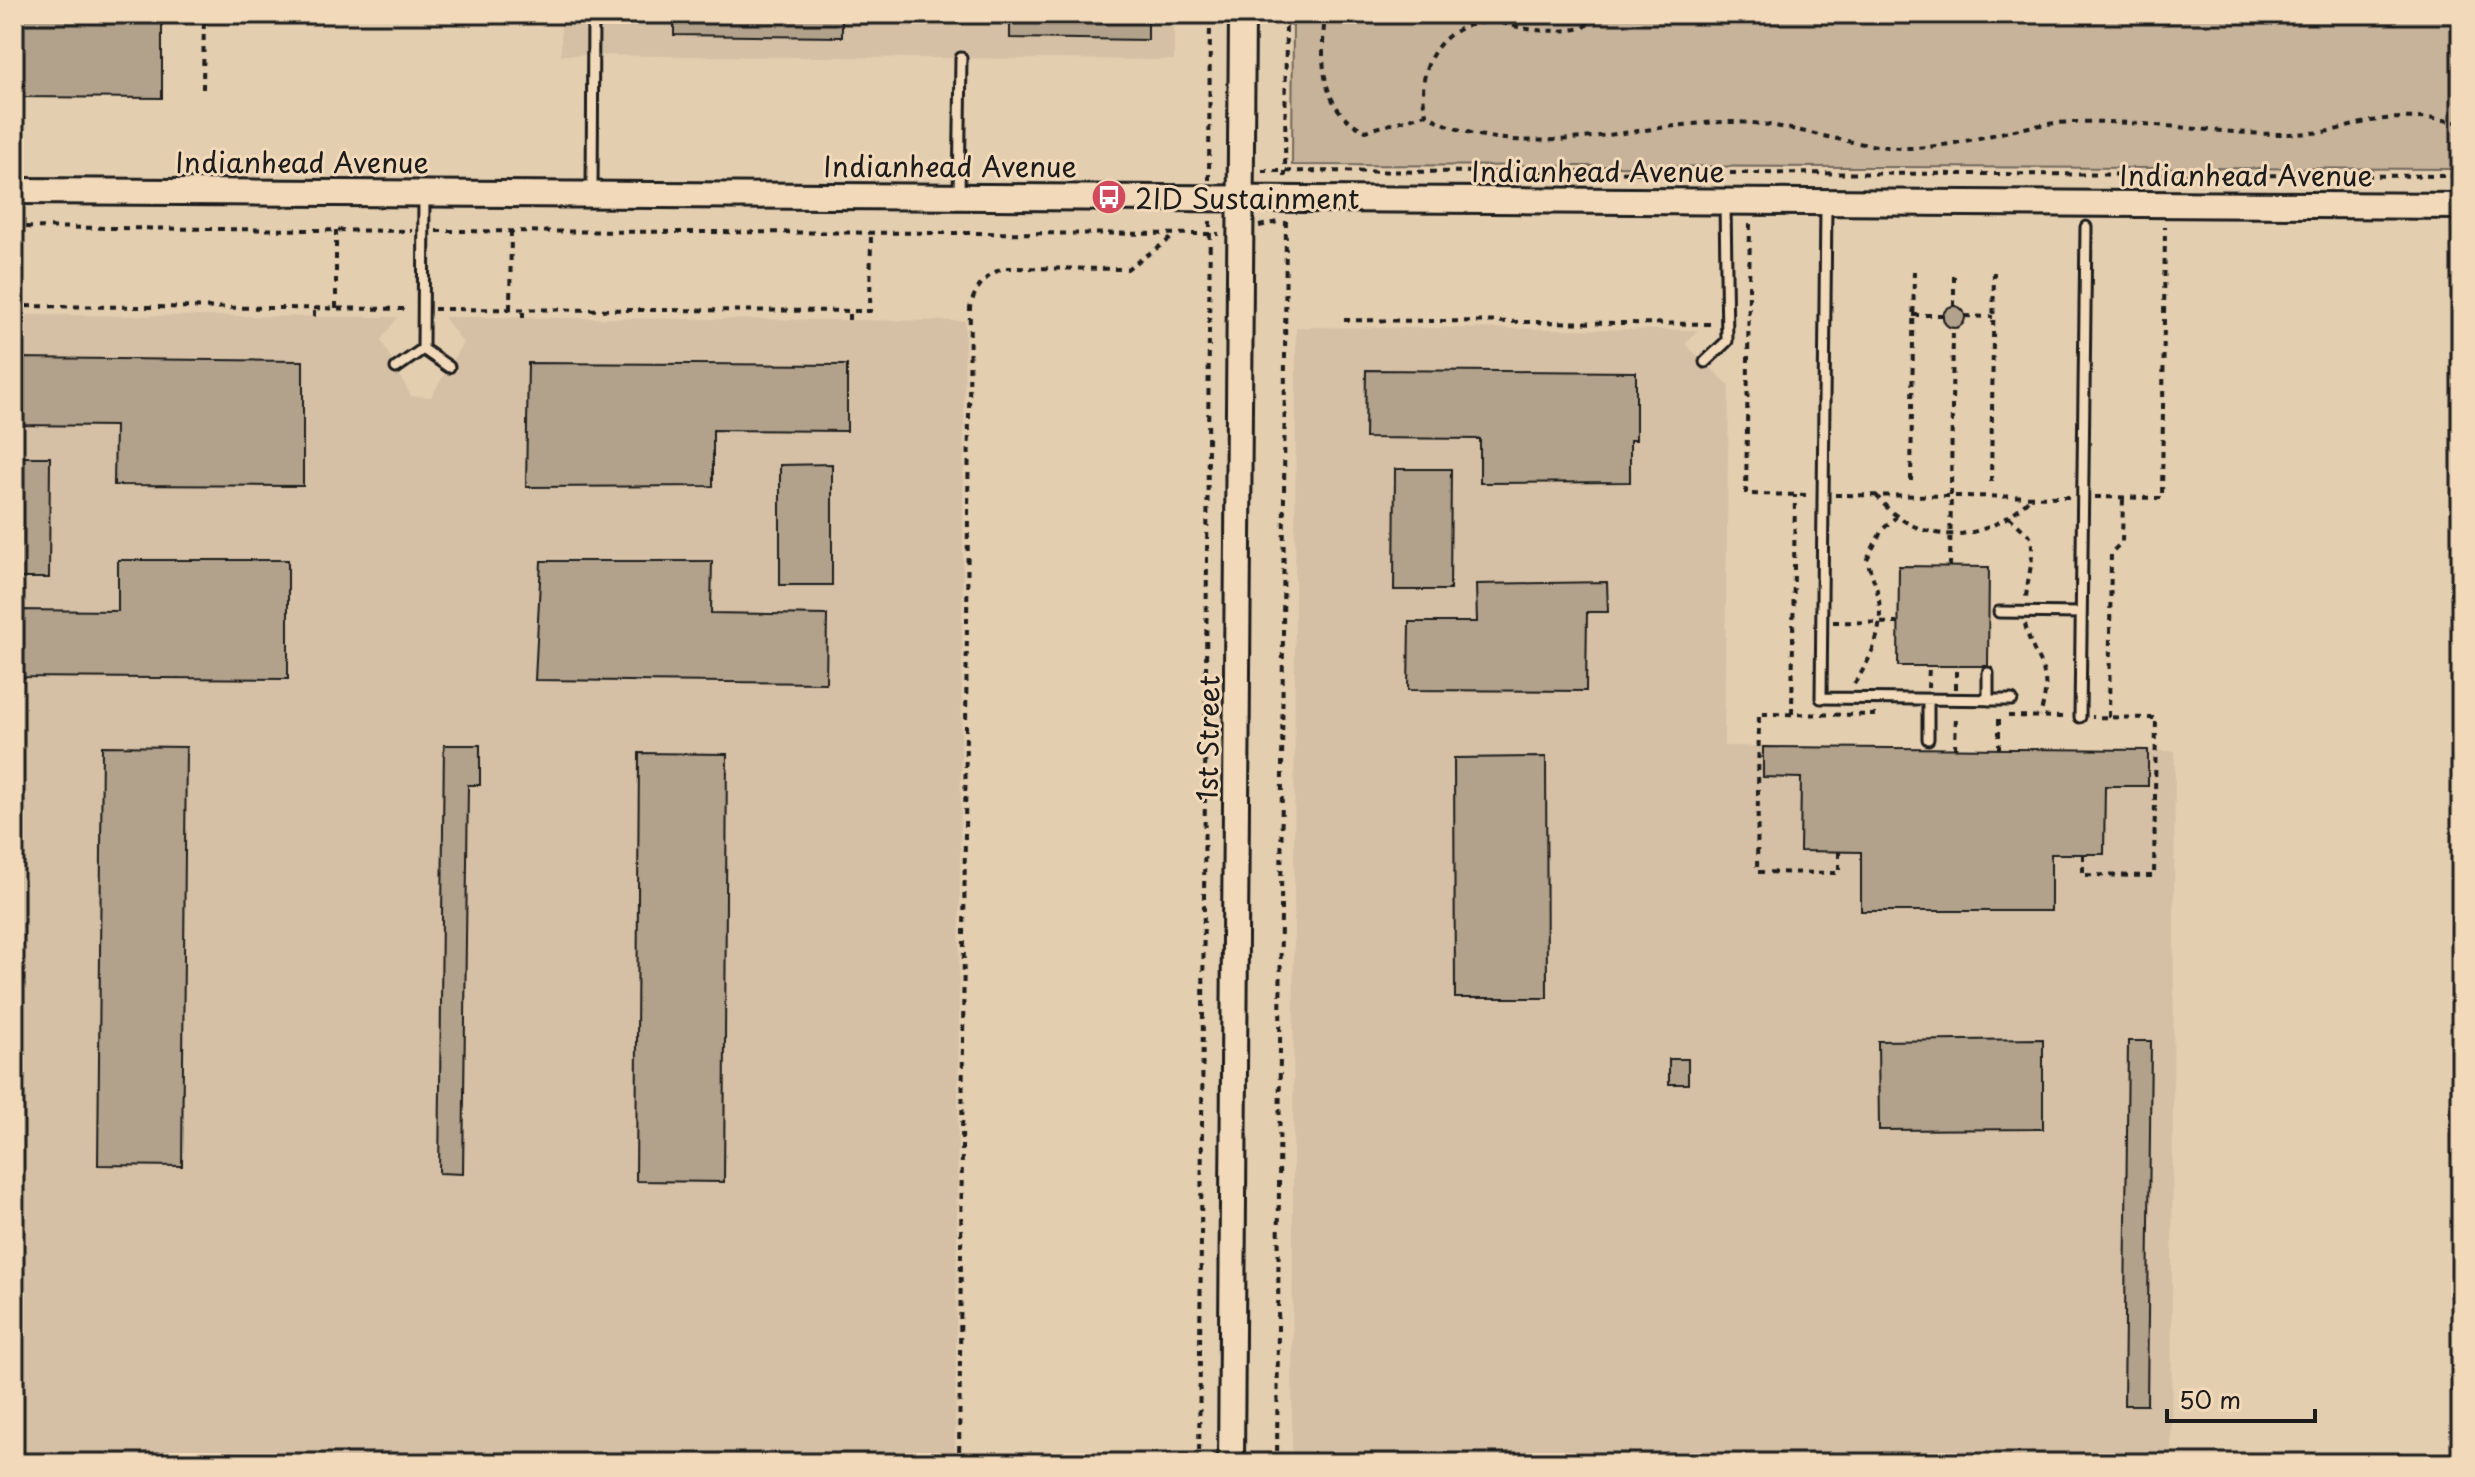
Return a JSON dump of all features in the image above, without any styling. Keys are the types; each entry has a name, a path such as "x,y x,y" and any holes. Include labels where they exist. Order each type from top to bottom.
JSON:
{"main road":[{"name":"1st Street","path":"1231,1463 1242,14"},
{"name":"Indianhead Avenue","path":"14,191 424,191 2461,206"}],"lane":[{"path":"592,193 593,14"},
{"path":"959,195 961,58"},
{"path":"423,349 424,191"},
{"path":"1705,362 1727,341 1725,201"},
{"path":"1827,201 1821,698 2012,700"},
{"path":"2080,717 2086,227"},
{"path":"423,349 449,367"},
{"path":"396,368 423,349"},
{"path":"1999,612 2081,613"},
{"path":"1988,673 1988,700"},
{"path":"1928,700 1928,739"}],"path":[{"path":"203,89 204,14"},
{"path":"1199,1463 1210,14"},
{"path":"1277,1463 1286,14"},
{"path":"1325,14 1323,43 1330,98 1348,123 1366,131 1426,114"},
{"path":"1596,14 1584,28 1563,32 1486,22 1445,37 1425,64 1420,91 1426,114 1447,127 1516,138 1602,136 1722,122 1763,123 1842,140 1902,148 1951,145 2056,123 2243,132 2324,132 2374,120 2441,119 2461,123"},
{"path":"1285,173 2461,176"},
{"path":"1750,224 1746,494 2123,498 2162,498 2165,227"},
{"path":"14,227 1210,236"},
{"path":"336,230 336,308"},
{"path":"510,309 511,231"},
{"path":"14,306 870,311 871,234"},
{"path":"959,1463 970,307 976,290 988,275 1003,268 1127,269 1175,235"},
{"path":"1911,481 1914,270"},
{"path":"1954,271 1954,306"},
{"path":"1991,482 1994,271"},
{"path":"314,308 314,317"},
{"path":"523,309 523,318"},
{"path":"849,311 849,320"},
{"path":"1913,315 1944,315"},
{"path":"1965,316 1993,317"},
{"path":"1344,320 1377,324 1650,327 1748,324"},
{"path":"1950,567 1953,328"},
{"path":"1792,714 1795,495"},
{"path":"1876,495 1896,517 1922,532 1950,537 1993,526 2018,511 2031,497"},
{"path":"2109,717 2111,553 2122,542 2123,498"},
{"path":"1845,699 1874,650 1879,623 1877,591 1867,559 1882,530 1896,517"},
{"path":"1821,622 1899,623"},
{"path":"1839,852 1839,873 1757,872 1759,714 1883,715"},
{"path":"1928,715 1970,716"},
{"path":"1985,716 2156,718 2154,876 2083,875 2083,854"},
{"path":"1999,716 1999,749"}],"shaded area":[{"path":"561,14 1174,14 1174,60 561,55"},
{"path":"1293,14 2461,14 2461,169 1292,165"},
{"path":"1674,14 1765,14 1755,23"},
{"path":"14,315 398,317 381,340 411,396 431,397 463,343 444,317 965,321 955,1463 14,1463"},
{"path":"1296,327 1698,330 1685,344 1729,385 1724,746 2175,751 2171,1463 1292,1463"}],"building":[{"path":"14,14 162,14 162,98 14,97"},
{"path":"674,14 842,14 842,37 674,35"},
{"path":"1010,14 1148,14 1148,40 1010,38"},
{"path":"1954,306 1962,309 1965,317 1962,325 1954,328 1946,325 1943,317 1946,309"},
{"path":"14,358 303,361 303,486 114,485 115,426 14,425"},
{"path":"528,363 847,365 847,431 713,430 713,486 526,487"},
{"path":"1366,370 1636,372 1636,440 1630,440 1630,482 1480,483 1480,439 1365,438"},
{"path":"14,457 50,457 49,578 14,578"},
{"path":"832,464 832,585 780,585 780,465"},
{"path":"1395,469 1451,469 1450,590 1394,590"},
{"path":"118,560 288,560 288,679 14,677 14,610 118,611"},
{"path":"541,561 712,561 711,613 827,615 826,683 535,680"},
{"path":"1899,566 1989,567 1988,666 1898,666"},
{"path":"1607,582 1608,612 1587,612 1586,691 1408,690 1409,622 1477,622 1476,584"},
{"path":"444,745 480,745 480,785 468,785 463,1174 439,1173"},
{"path":"102,746 186,747 182,1166 98,1165"},
{"path":"1763,747 2148,750 2148,786 2105,786 2104,854 2051,854 2051,911 1861,911 1861,852 1800,851 1801,778 1763,777"},
{"path":"639,753 727,754 724,1182 636,1181"},
{"path":"1546,757 1547,998 1455,998 1454,758"},
{"path":"2043,1039 2043,1129 1879,1130 1878,1041"},
{"path":"2128,1041 2151,1041 2147,1405 2124,1405"},
{"path":"1669,1059 1688,1059 1688,1084 1669,1084"}],"place":[{"name":"2ID Sustainment","path":"1109,197"}]}
